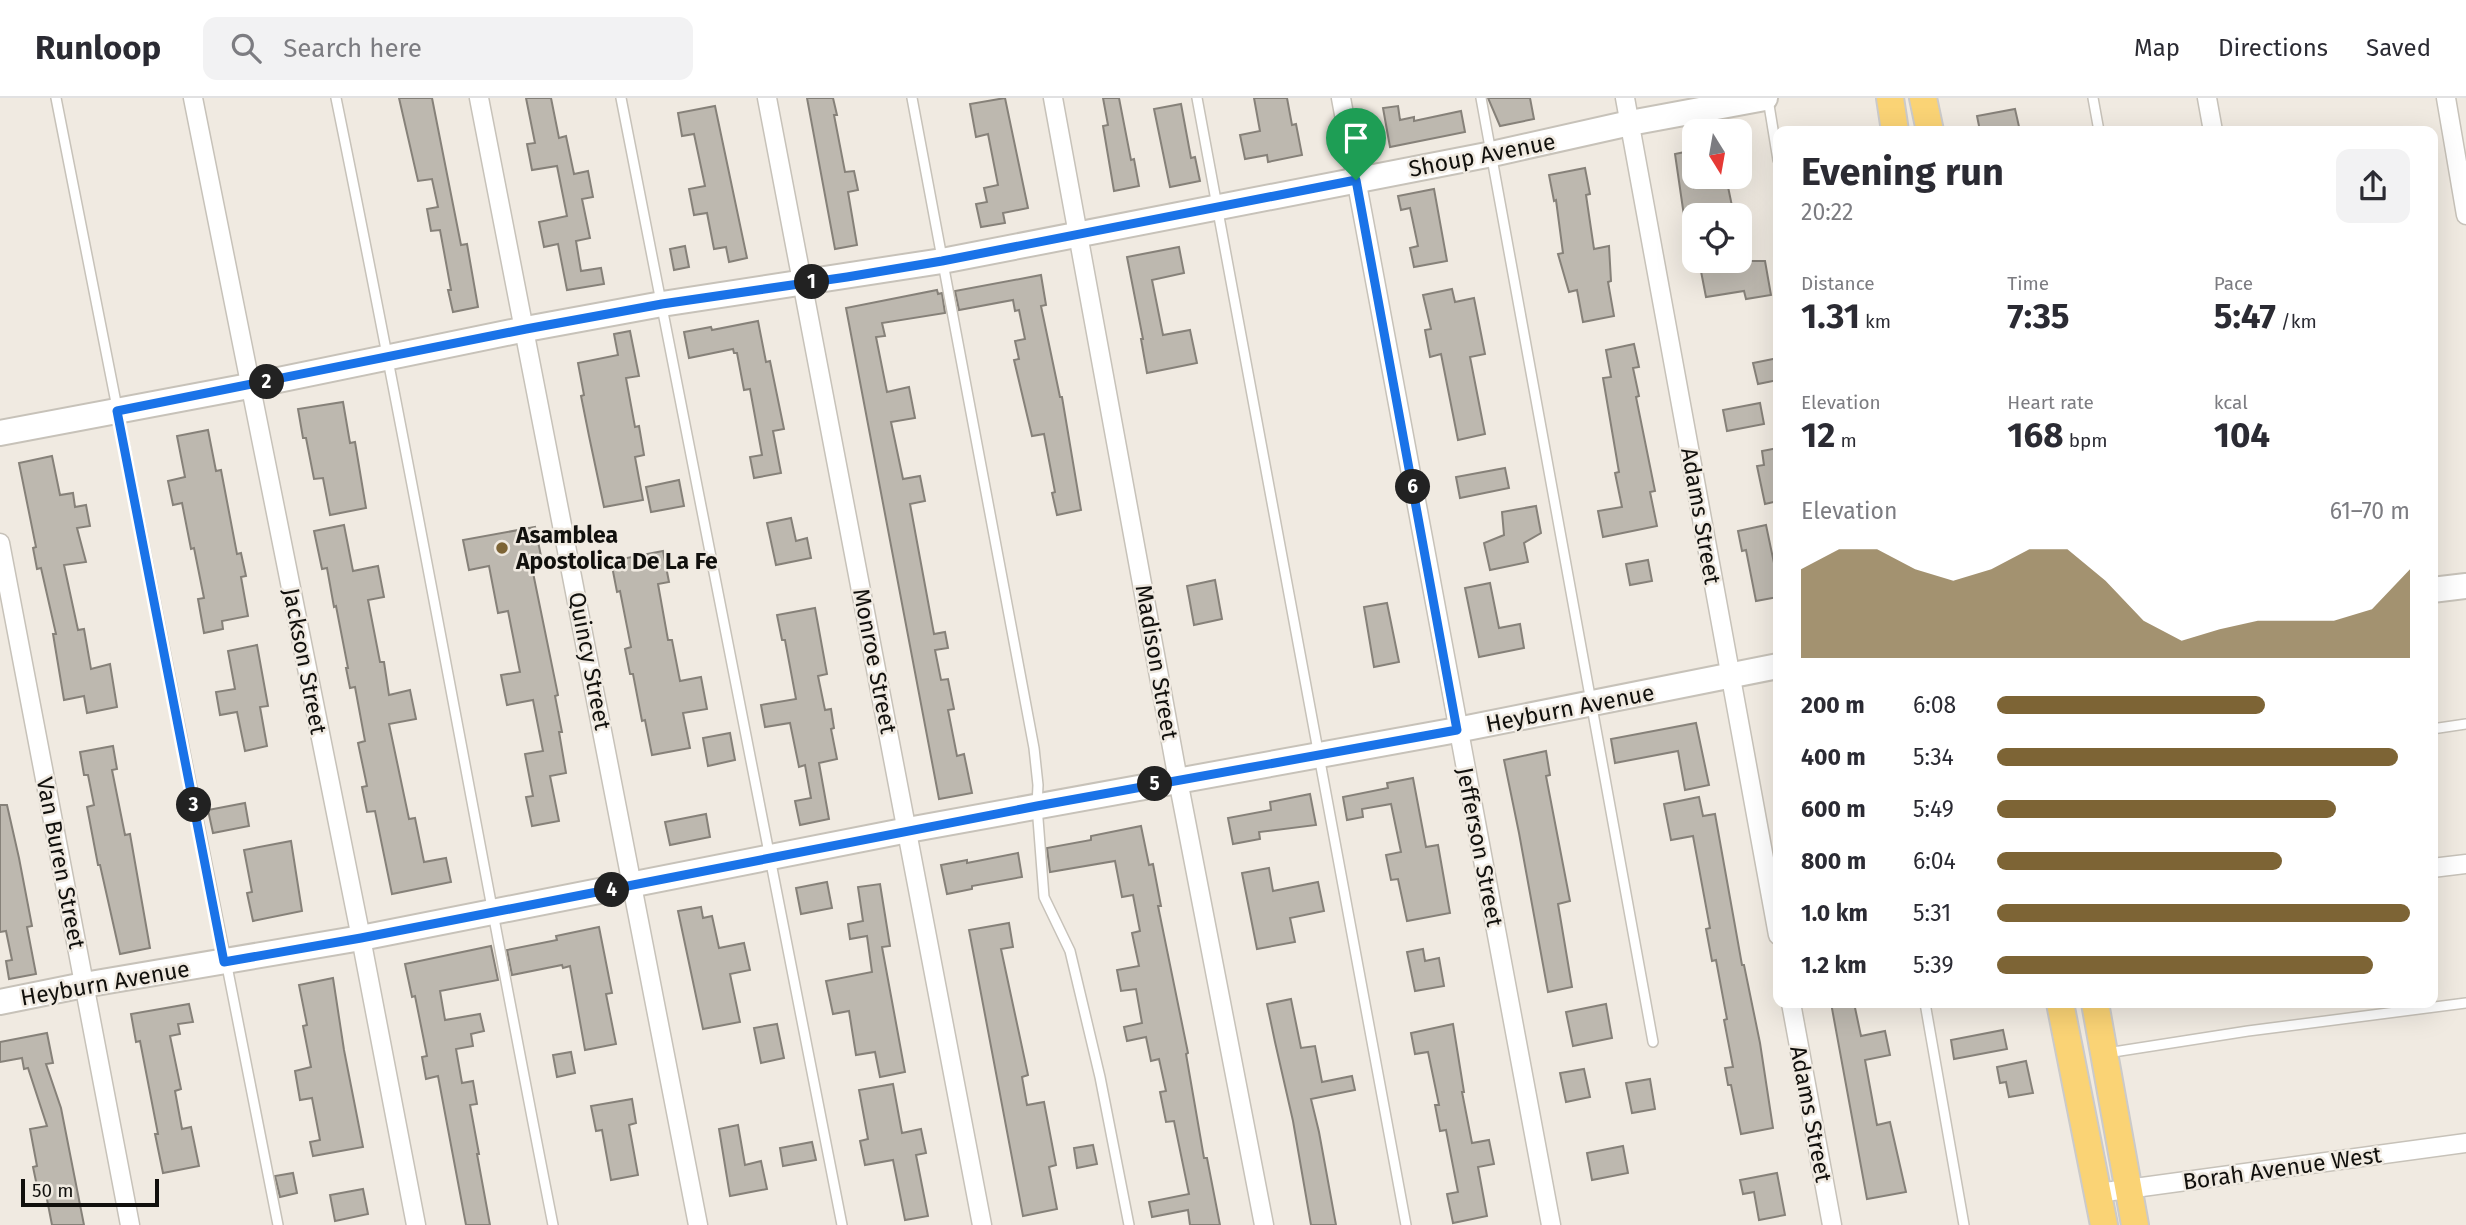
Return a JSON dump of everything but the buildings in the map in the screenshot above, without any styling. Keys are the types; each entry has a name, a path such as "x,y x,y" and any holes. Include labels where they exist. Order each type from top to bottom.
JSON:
{"main road":[{"path":"1890,98 1894,126"},
{"path":"1923,98 1929,126"},
{"path":"2061,1008 2104,1225"},
{"path":"2096,1008 2135,1225"}],"street":[{"name":"Jackson Street","path":"193,98 416,1225"},
{"name":"Quincy Street","path":"480,98 698,1225"},
{"name":"Monroe Street","path":"767,98 982,1225"},
{"name":"Madison Street","path":"1053,98 1178,780 1264,1225"},
{"name":"Jefferson Street","path":"1341,98 1551,1225"},
{"name":"Adams Street","path":"1625,98 1773,908"},
{"name":"Shoup Avenue","path":"0,433 662,304 942,261 1766,98"},
{"path":"2207,98 2212,126"},
{"path":"2446,98 2466,215"},
{"name":"Van Buren Street","path":"0,543 130,1225"},
{"path":"2438,589 2466,586"},
{"name":"Heyburn Avenue","path":"0,1002 361,938 908,830 1457,730 1773,667"},
{"path":"2438,867 2466,864"},
{"name":"Adams Street","path":"1792,1008 1832,1225"},
{"name":"Borah Avenue West","path":"2098,1193 2466,1143"}],"lane":[{"path":"56,98 224,962 278,1225"},
{"path":"336,98 389,356 553,1225"},
{"path":"621,98 842,1225"},
{"path":"912,98 1034,748 1044,897 1070,951 1100,1077 1129,1225"},
{"path":"1197,98 1406,1225"},
{"path":"1481,98 1653,1042"},
{"path":"1766,98 1773,134"},
{"path":"2093,98 2098,126"},
{"path":"2438,728 2466,724"},
{"path":"2438,1007 2466,1003"},
{"path":"1926,1008 1964,1225"},
{"path":"2104,1053 2427,1008"}],"place":[{"name":"Asamblea Apostolica De La Fe","path":"502,548"}],"route":[{"path":"1356,180 1457,730 908,830 634,886 224,962 117,411 526,329 662,304 942,261 1356,180"}]}
